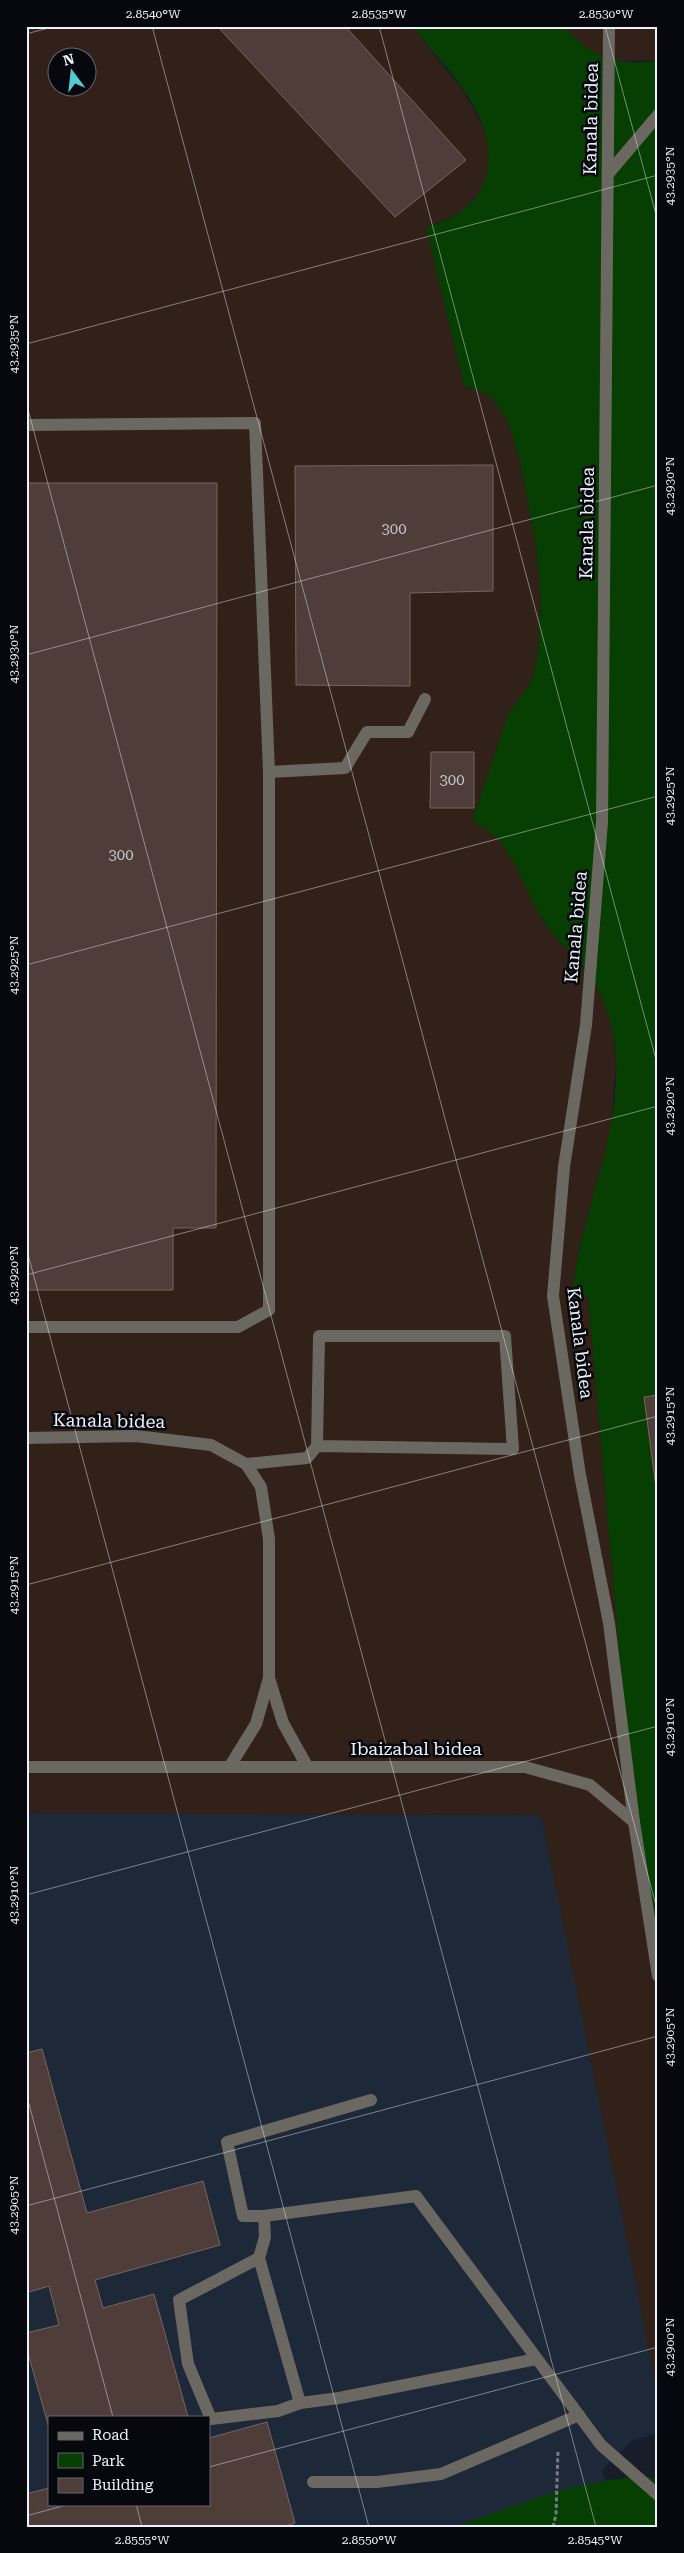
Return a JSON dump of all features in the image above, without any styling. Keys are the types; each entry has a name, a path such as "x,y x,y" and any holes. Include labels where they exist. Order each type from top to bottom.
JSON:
{"street":[{"name":"Kanala bidea","path":"610,26 602,822 586,1024 564,1167 553,1296 580,1475 609,1623 634,1822"},
{"path":"608,174 658,115"},
{"path":"26,425 255,423 268,772 269,1310 238,1327 26,1327"},
{"path":"268,772 346,768 367,732 408,732 425,699"},
{"path":"230,1766 256,1724 268,1678 269,1539 261,1487 246,1464 307,1458 317,1446 319,1336 505,1336 512,1449 317,1446"},
{"name":"Kanala bidea","path":"26,1438 136,1436 211,1445 246,1464"},
{"path":"268,1678 283,1723 307,1766"},
{"name":"Ibaizabal bidea","path":"26,1767 525,1767 590,1785 634,1822"},
{"path":"634,1822 658,1976"},
{"path":"371,2100 227,2142 243,2216 264,2216 416,2196 601,2445 658,2495"},
{"path":"264,2216 265,2237 259,2258 300,2404"},
{"path":"210,2416 188,2364 179,2300 259,2258"},
{"path":"210,2417 211,2419 278,2411 300,2404 537,2358"},
{"path":"313,2482 377,2482 441,2474 579,2415"}],"path":[{"path":"553,2527 556,2514 558,2425"}],"shaded area":[{"path":"26,26 412,26 463,91 485,131 490,158 485,183 479,194 461,212 426,227 464,386 483,392 493,399 508,423 519,457 536,545 541,601 538,655 531,683 509,712 487,828 502,843 512,859 545,925 595,982 609,1013 613,1032 616,1063 611,1129 606,1156 579,1248 572,1299 588,1295 635,1832 658,1962 658,2395 541,1815 26,1813"},
{"path":"564,26 658,26 658,60 621,61 602,57 578,43"},
{"path":"26,1813 541,1815 658,2254 658,2433 631,2441 601,2471 613,2496 623,2527 26,2527"}],"green space":[{"path":"412,26 564,26 583,45 605,57 630,62 658,60 658,1962 635,1832 588,1296 572,1299 580,1247 606,1149 612,1116 616,1083 615,1050 609,1017 596,985 584,967 554,935 541,917 506,850 486,829 472,821 509,712 531,683 538,655 541,600 536,545 519,457 508,423 493,399 483,392 464,386 426,227 457,214 473,201 479,192 487,171 488,151 484,131 477,111 466,93"},
{"path":"647,2477 658,2479 658,2527 454,2527 573,2487 597,2482"}],"building":[{"path":"217,26 345,26 466,160 395,217"},
{"path":"493,465 493,591 410,593 410,686 296,685 295,466"},
{"path":"26,483 217,483 216,1228 173,1228 173,1290 26,1290"},
{"path":"431,752 474,752 474,808 430,808"},
{"path":"658,1395 658,1488 656,1488 644,1397"},
{"path":"42,2049 87,2213 203,2181 220,2245 95,2280 103,2308 154,2294 188,2416 48,2416 48,2424 26,2346 26,2333 59,2325 49,2286 26,2293 26,2053"},
{"path":"267,2422 295,2523 282,2527 26,2527 26,2494 48,2488 48,2506 210,2506 210,2438"}]}
